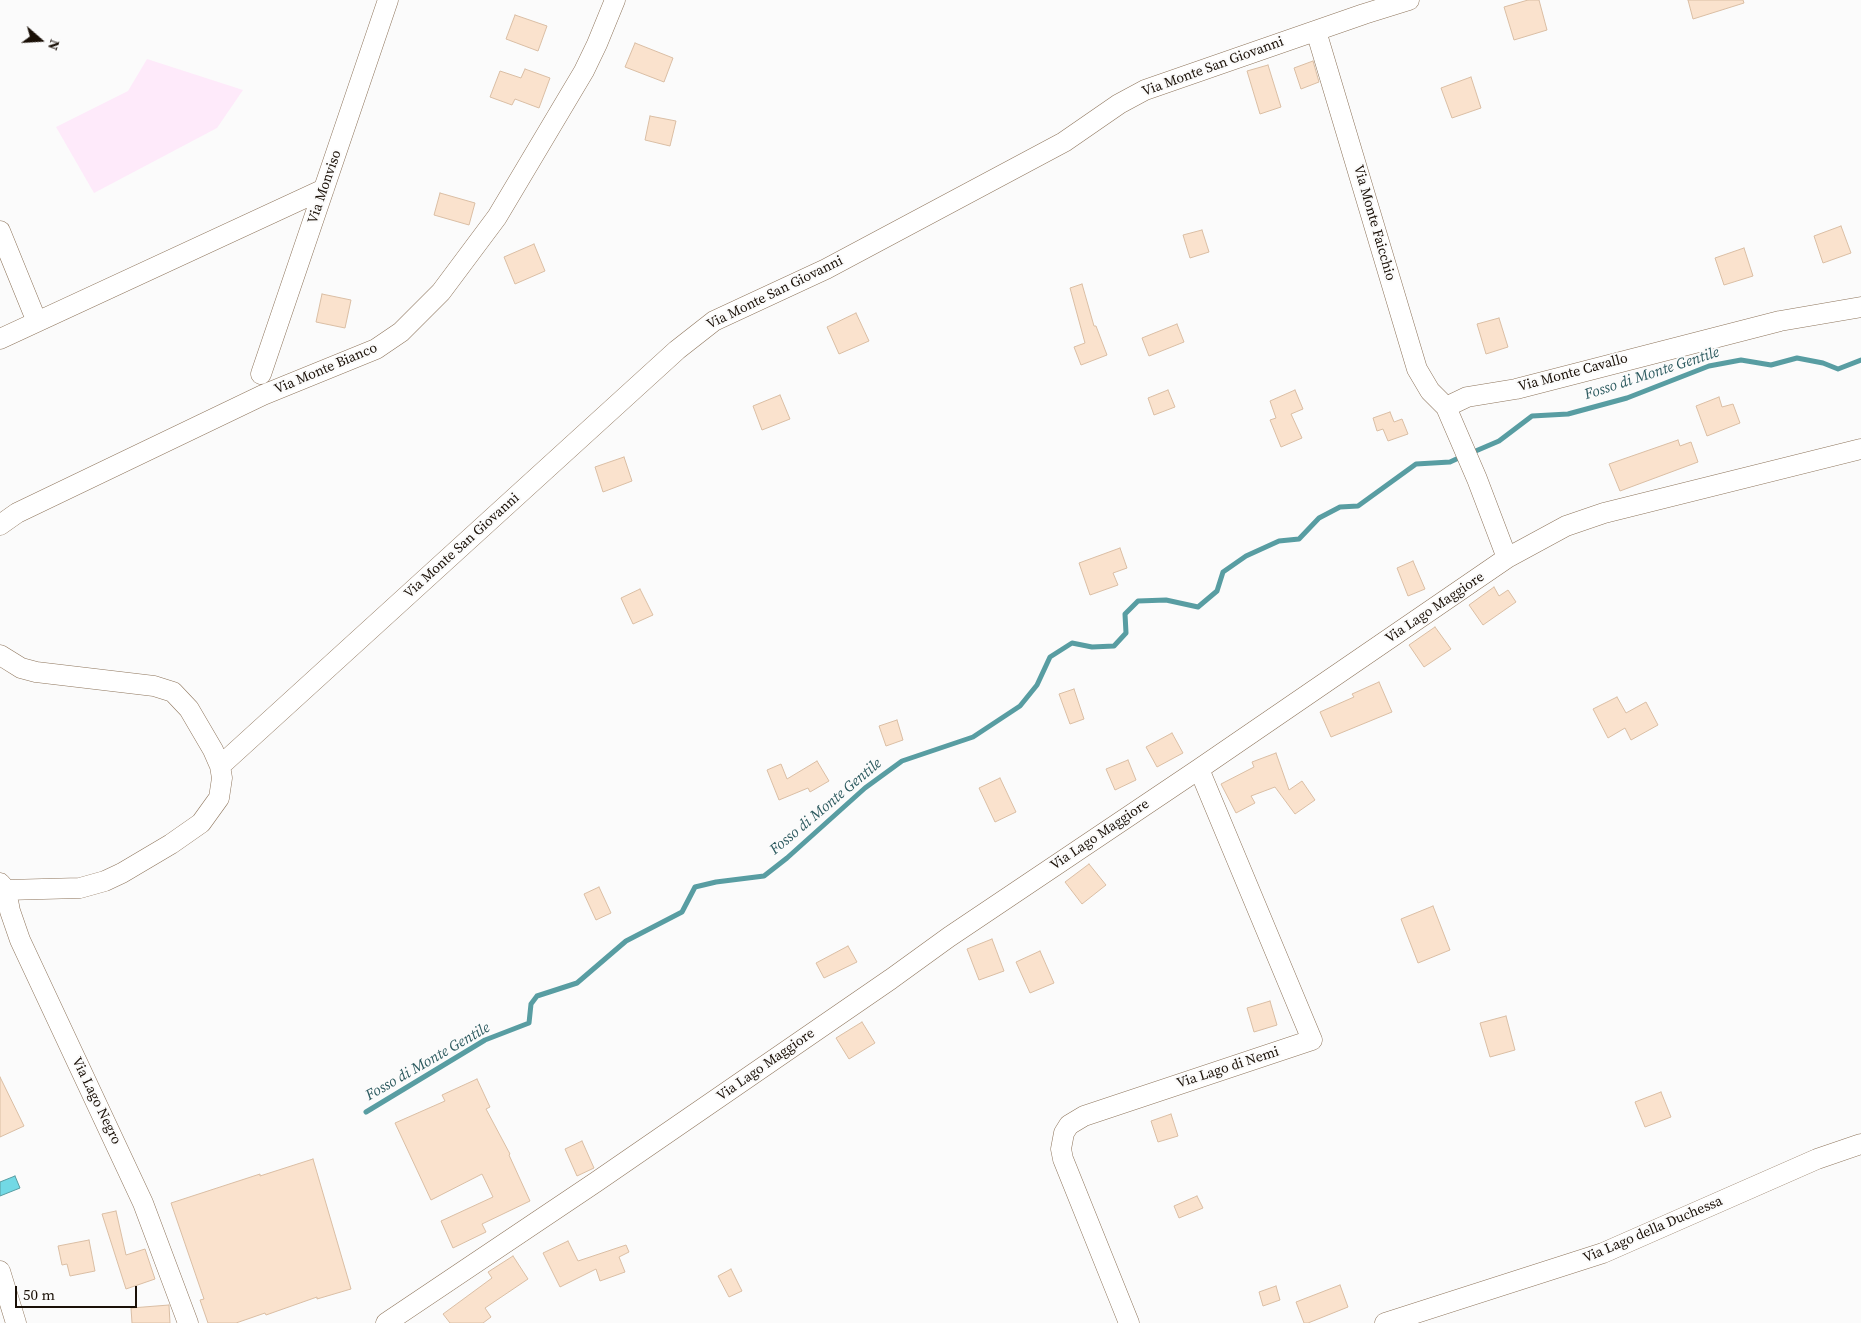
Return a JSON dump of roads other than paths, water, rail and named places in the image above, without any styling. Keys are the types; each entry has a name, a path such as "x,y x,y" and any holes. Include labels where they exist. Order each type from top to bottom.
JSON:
{"street":[{"name":"Via Monviso","path":"261,374 388,0"},
{"name":"Via Monte Bianco","path":"0,525 17,513 263,395 371,352 401,332 426,308 454,275 501,211 584,71 598,44 615,0"},
{"name":"Via Monte San Giovanni","path":"220,766 670,357 720,317 826,269 1064,142 1109,110 1145,90 1409,0"},
{"name":"Via Monte Faicchio","path":"1316,31 1417,369 1430,391 1446,407"},
{"path":"0,339 324,190"},
{"path":"0,231 37,322"},
{"name":"Via Monte Cavallo","path":"1446,407 1467,397 1516,389 1780,320 1861,307"},
{"path":"1446,407 1477,479 1507,558"},
{"name":"Via Lago Maggiore","path":"386,1323 596,1182 949,937 1507,558 1566,526 1585,519 1861,449"},
{"path":"0,655 21,668 36,672 154,686 173,692 186,704 220,766 222,778 219,798 211,811 194,828 150,858 106,881 71,889 3,886"},
{"name":"Via Lago di Nemi","path":"1130,1323 1063,1159 1061,1149 1064,1132 1070,1125 1084,1116 1312,1040 1199,769"},
{"name":"Via Lago Negro","path":"3,886 20,940 137,1188 188,1323"},
{"name":"Via Lago della Duchessa","path":"1385,1323 1603,1253 1817,1159 1861,1144"},
{"path":"0,1271 16,1323"}],"water":[{"path":"15,1176 20,1188 0,1196 0,1182"}],"waterway":[{"name":"Fosso di Monte Gentile","path":"1471,453 1499,441 1532,416 1568,414 1627,398 1709,366 1741,360 1771,365 1797,358 1823,363 1838,369 1861,360"},
{"name":"Fosso di Monte Gentile","path":"366,1112 485,1040 529,1023 531,1004 537,996 577,983 626,941 682,912 695,887 716,882 764,876 787,858 865,788 902,761 973,737 1020,706 1037,685 1050,657 1072,643 1092,647 1114,646 1126,633 1125,614 1138,601 1166,600 1198,607 1217,591 1223,572 1246,556 1279,541 1299,539 1319,518 1340,507 1358,506 1416,464 1450,462 1463,456"}]}
